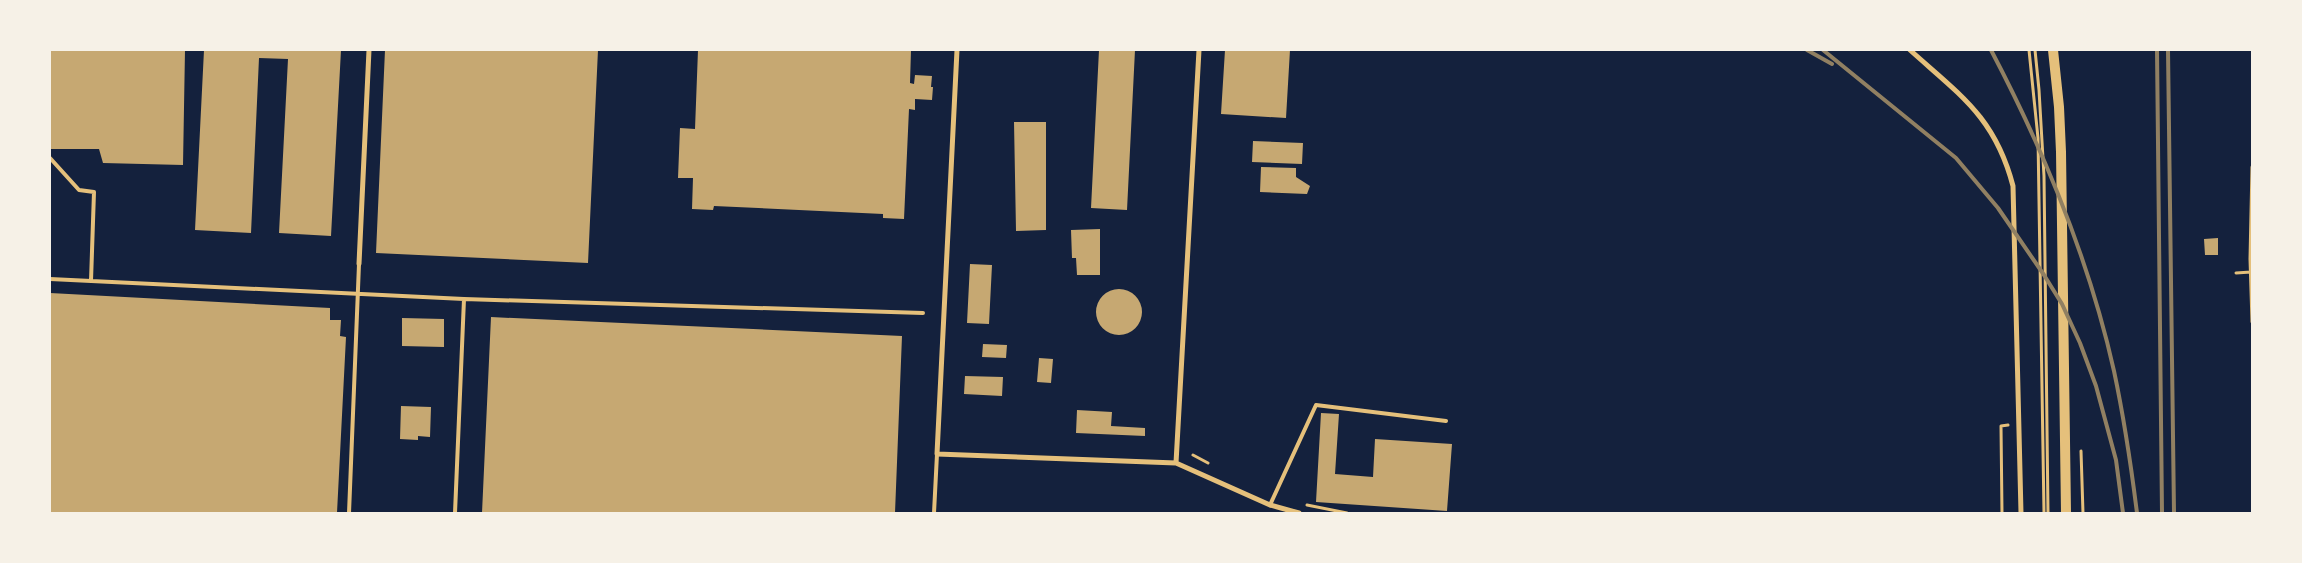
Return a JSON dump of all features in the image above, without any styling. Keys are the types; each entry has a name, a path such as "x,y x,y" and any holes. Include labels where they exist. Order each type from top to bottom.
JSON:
{"main road":[{"path":"2053,50 2059,107 2061,152 2066,513"}],"street":[{"path":"359,264 369,50"},
{"path":"957,50 937,454 1176,463 1270,505 1299,513"},
{"path":"1176,463 1199,50"},
{"path":"1910,50 1969,103 1993,134 2006,162 2013,186 2016,236 2021,513"}],"lane":[{"path":"50,158 79,190 94,192 91,281"},
{"path":"349,513 359,264"},
{"path":"50,279 464,299 924,314"},
{"path":"455,513 464,299"},
{"path":"1270,505 1316,405 1446,421"},
{"path":"934,513 937,454"}],"path":[{"path":"2029,50 2038,138 2043,451 2046,513"},
{"path":"2035,50 2042,139 2048,451 2046,513"},
{"path":"2252,167 2252,322"},
{"path":"2236,272 2251,272"},
{"path":"2078,444 2081,458 2083,513"}],"building":[{"path":"50,50 185,50 183,165 103,163 99,149 50,149"},
{"path":"204,50 341,50 331,236 279,233 288,59 259,58 251,233 195,230"},
{"path":"385,50 598,50 588,263 376,253"},
{"path":"698,50 911,50 910,83 914,84 915,75 932,76 931,87 933,87 932,100 915,99 915,110 909,109 904,219 883,218 883,214 714,206 713,210 692,209 693,178 678,178 680,128 695,129"},
{"path":"1099,50 1135,50 1127,210 1091,208"},
{"path":"1225,50 1290,50 1286,118 1221,114"},
{"path":"1014,122 1046,122 1046,230 1016,231"},
{"path":"1253,141 1303,143 1302,164 1252,162"},
{"path":"1261,167 1296,168 1296,177 1310,186 1307,194 1260,192"},
{"path":"1100,229 1100,275 1077,275 1076,258 1072,258 1071,230"},
{"path":"2218,238 2218,255 2205,255 2204,239"},
{"path":"970,264 992,265 989,324 967,323"},
{"path":"1124,289 1136,295 1141,303 1141,321 1136,329 1128,334 1114,335 1102,329 1097,321 1096,307 1102,295 1110,290"},
{"path":"50,293 330,308 330,320 341,320 340,336 346,337 337,513 50,513"},
{"path":"491,317 902,336 895,513 482,513"},
{"path":"402,318 444,319 444,347 402,346"},
{"path":"983,344 1007,345 1006,358 982,357"},
{"path":"1039,358 1053,359 1051,383 1037,382"},
{"path":"965,376 1003,377 1002,396 964,394"},
{"path":"401,406 431,407 430,437 418,436 418,440 400,439"},
{"path":"1077,410 1112,412 1111,426 1145,428 1145,436 1076,433"},
{"path":"1321,413 1339,414 1335,474 1373,477 1375,439 1452,444 1447,511 1316,502"}],"railway":[{"path":"1807,50 1832,64"},
{"path":"1823,50 1956,158 1998,208 2044,275 2062,304 2080,343 2096,386 2116,460 2123,513"},
{"path":"1991,50 2047,166 2092,288 2118,389 2137,513"},
{"path":"2157,50 2162,513"},
{"path":"2168,50 2174,513"}]}
